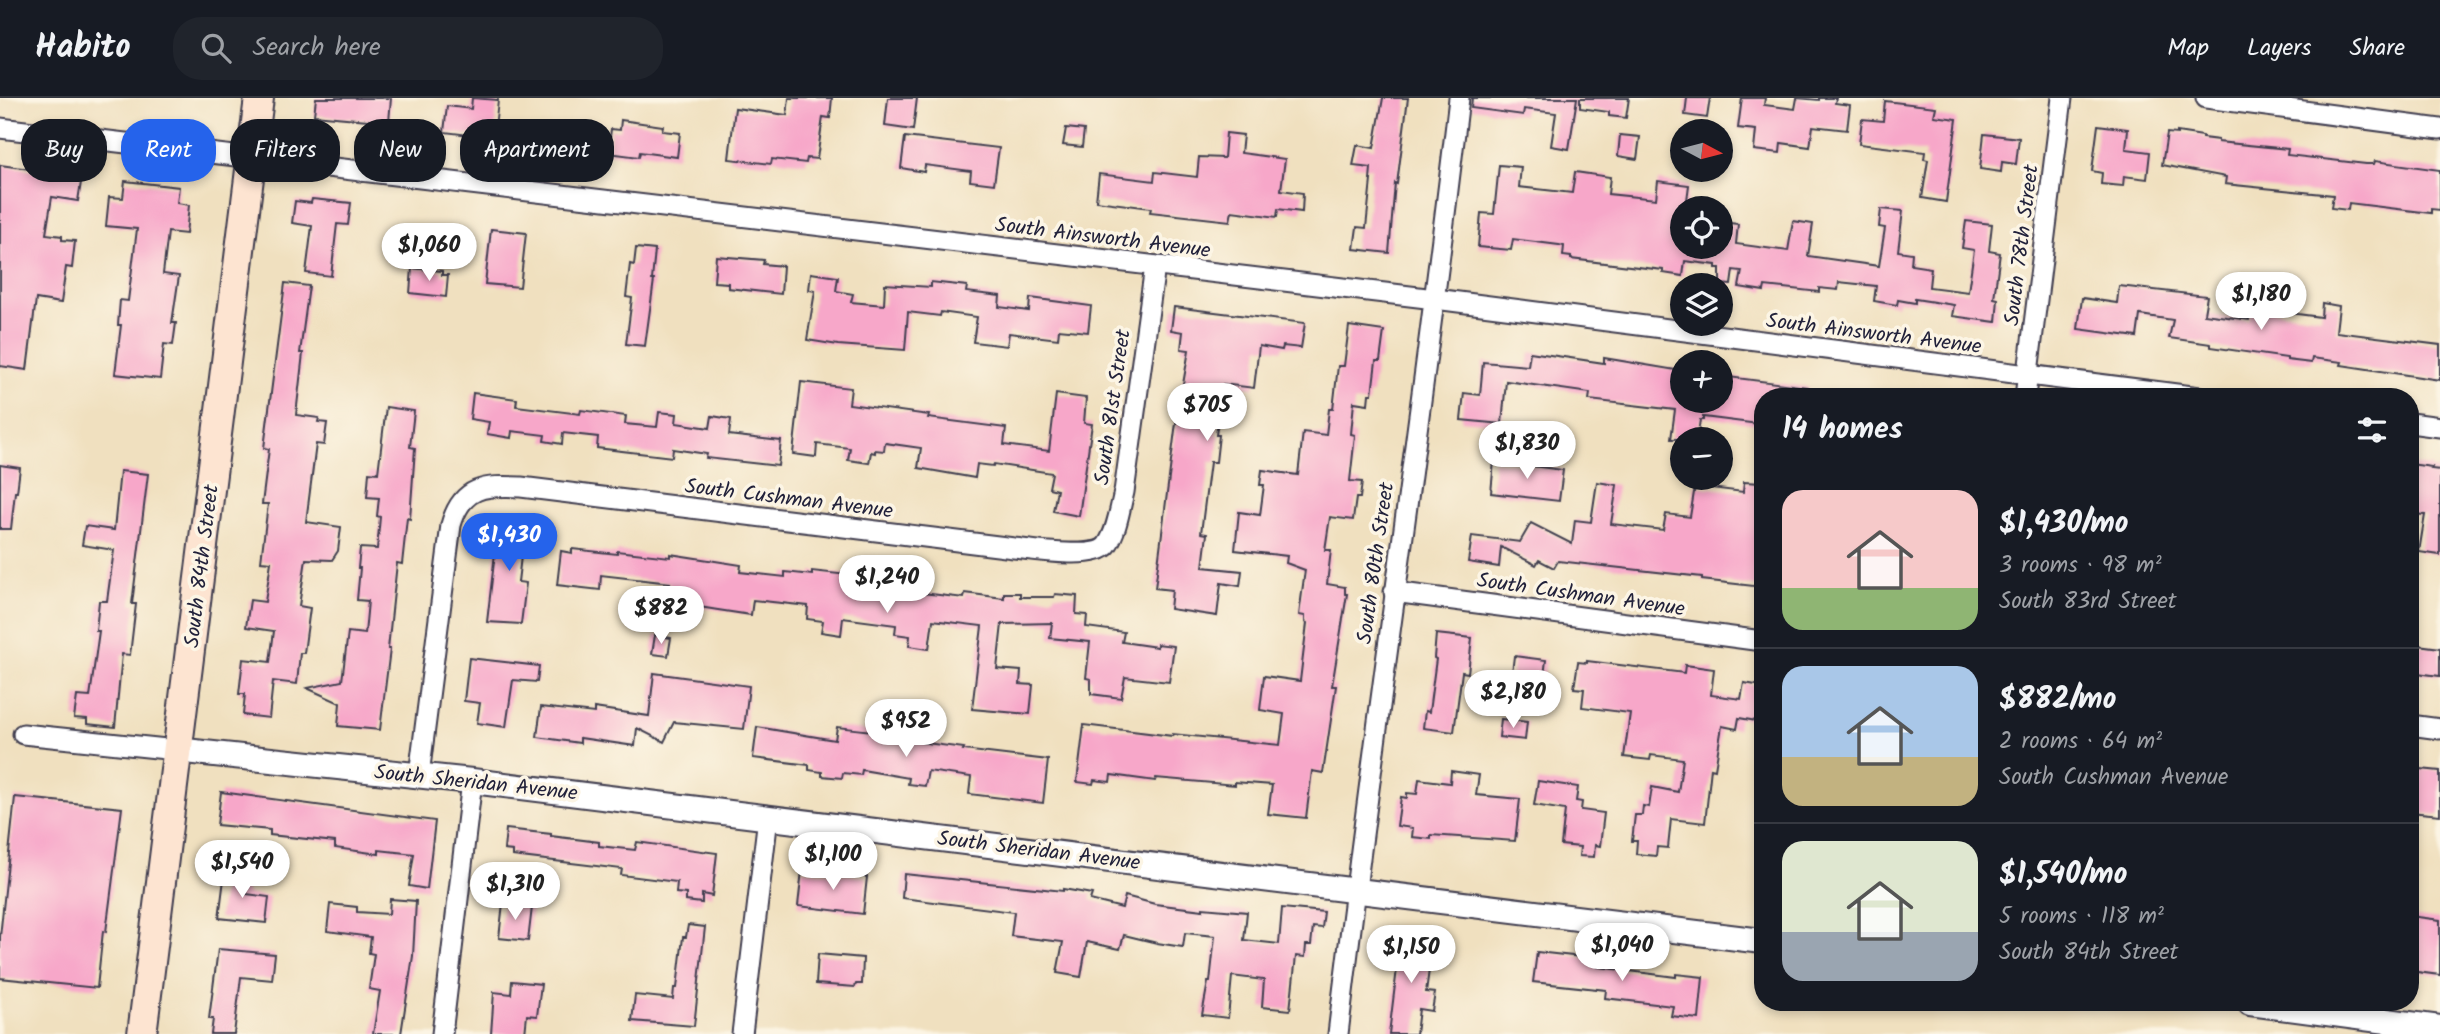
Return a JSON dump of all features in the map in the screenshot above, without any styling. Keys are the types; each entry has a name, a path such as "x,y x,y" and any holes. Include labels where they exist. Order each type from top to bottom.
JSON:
{"main road":[{"name":"South 84th Street","path":"256,119 259,98"},
{"name":"South 84th Street","path":"142,1034 248,182"}],"street":[{"name":"South 80th Street","path":"1338,1034 1459,98"},
{"name":"South 78th Street","path":"2026,388 2062,98"},
{"path":"2206,98 2440,129"},
{"name":"South Ainsworth Avenue","path":"0,128 230,156"},
{"name":"South Ainsworth Avenue","path":"340,170 1435,299 2126,388"},
{"name":"South 81st Street","path":"1102,550 1115,527 1124,492 1155,266"},
{"path":"2419,424 2440,427"},
{"name":"South Cushman Avenue","path":"419,775 450,532 459,503 471,493 498,486 521,487 1014,548 1074,552 1102,550"},
{"name":"South Cushman Avenue","path":"1394,592 1754,640"},
{"path":"2419,726 2440,729"},
{"name":"South Sheridan Avenue","path":"23,734 472,781 1754,940"},
{"path":"442,1034 472,781"},
{"path":"742,1034 768,817"},
{"path":"2311,1011 2440,1028"}],"building":[{"path":"316,98 391,98 389,119 314,115"},
{"path":"472,98 498,100 496,119 460,119 460,134 446,132 447,106 471,109"},
{"path":"789,98 832,98 830,118 823,117 817,159 807,158 806,163 772,159 771,164 729,159 735,108 787,115"},
{"path":"888,98 917,98 913,130 885,126"},
{"path":"1383,98 1408,98 1397,184 1395,183 1389,253 1354,249 1357,227 1366,228 1371,180 1371,168 1353,166 1357,145 1374,148"},
{"path":"1472,98 1577,98 1569,149 1551,146 1556,113 1524,109 1523,115 1471,108"},
{"path":"1580,98 1629,98 1626,118 1609,116 1609,112 1580,108"},
{"path":"1687,98 1710,98 1707,118 1685,115"},
{"path":"1742,98 1765,98 1764,105 1795,109 1797,98 1836,98 1835,103 1850,105 1847,130 1813,126 1810,147 1781,143 1780,153 1754,150 1756,130 1738,128"},
{"path":"1885,101 1936,107 1934,116 1957,119 1946,202 1922,198 1928,160 1924,159 1925,152 1859,144 1862,119 1883,121"},
{"path":"621,120 663,126 662,131 680,133 677,157 640,152 639,157 614,154 614,129 620,130"},
{"path":"2098,125 2128,129 2126,149 2150,152 2147,179 2124,176 2123,186 2101,184 2102,173 2092,171"},
{"path":"1066,128 1084,130 1082,147 1063,145"},
{"path":"1226,133 1243,135 1241,153 1285,159 1281,190 1303,193 1302,212 1278,209 1277,217 1232,211 1230,221 1150,212 1151,208 1096,201 1099,174 1154,181 1155,172 1197,177 1199,157 1224,158"},
{"path":"2167,133 2203,136 2218,142 2288,149 2287,155 2366,164 2374,164 2375,161 2440,170 2440,210 2431,209 2431,213 2349,203 2348,210 2331,208 2333,195 2225,184 2226,177 2162,165"},
{"path":"1984,134 2019,138 2016,164 2002,162 2001,172 1980,169"},
{"path":"1620,135 1640,137 1637,159 1618,156"},
{"path":"905,137 999,148 994,184 970,181 971,171 925,165 924,172 901,168"},
{"path":"0,165 21,168 21,182 81,182 78,201 52,197 46,234 75,241 72,268 66,267 61,303 36,299 27,370 0,366"},
{"path":"1499,165 1521,167 1519,187 1572,193 1575,172 1610,177 1608,194 1656,199 1658,181 1689,185 1688,196 1670,196 1670,259 1733,259 1733,223 1738,224 1736,244 1788,251 1793,221 1813,224 1808,256 1879,266 1885,228 1879,227 1881,209 1903,211 1898,251 1912,253 1911,265 1931,268 1929,287 1968,292 1974,250 1962,248 1966,221 1992,224 1989,251 2000,253 1994,298 1998,299 1996,322 1952,316 1954,305 1915,299 1915,303 1898,300 1897,305 1874,301 1876,286 1839,282 1838,290 1819,288 1819,292 1765,286 1764,291 1739,287 1742,271 1720,273 1720,268 1716,268 1716,265 1685,261 1683,273 1670,274 1663,273 1663,270 1571,259 1563,256 1564,246 1559,245 1513,239 1511,250 1478,247 1481,213 1494,214"},
{"path":"125,182 134,182 179,187 177,203 189,205 186,234 168,232 163,274 179,276 172,323 176,323 173,345 164,344 160,379 115,374 121,325 118,325 120,300 128,301 137,229 106,226 109,197 123,198"},
{"path":"312,199 351,203 348,225 337,224 331,276 306,273 312,226 292,223 295,201 311,203"},
{"path":"491,229 526,233 520,287 485,284"},
{"path":"636,248 655,250 654,280 645,346 626,344 632,298 626,297 630,264 634,265"},
{"path":"716,256 764,260 763,264 783,266 781,294 728,288 728,283 714,282"},
{"path":"412,268 442,271 442,275 448,275 446,297 410,293"},
{"path":"811,273 838,277 836,291 853,294 851,302 884,305 885,284 931,287 931,282 967,286 966,292 1000,296 999,307 1029,311 1030,298 1091,306 1088,332 1059,329 1058,339 1009,333 1007,346 973,342 977,317 941,312 940,316 908,312 905,350 807,340 815,291 809,290"},
{"path":"285,283 309,286 300,353 303,353 296,415 319,418 318,422 327,423 324,445 316,444 306,522 341,527 338,551 332,560 306,559 299,606 310,608 304,653 300,653 297,684 273,681 269,718 243,715 245,694 239,694 243,659 270,662 274,631 246,627 250,600 265,602 271,562 261,561 268,504 262,504 269,449 264,448"},
{"path":"2119,286 2207,296 2204,314 2249,320 2252,305 2274,308 2274,311 2321,317 2322,303 2339,306 2336,332 2440,345 2440,380 2312,358 2311,363 2287,360 2169,338 2173,320 2140,315 2137,337 2078,329 2082,298 2117,303"},
{"path":"1174,307 1305,323 1301,348 1283,346 1282,350 1259,346 1254,388 1223,384 1216,435 1219,435 1216,462 1210,462 1201,533 1207,534 1203,567 1242,571 1240,586 1221,583 1217,616 1170,609 1172,590 1155,588 1175,430 1189,350 1181,349 1183,332 1171,330"},
{"path":"1349,326 1384,331 1380,361 1376,361 1372,394 1369,394 1368,404 1354,402 1351,434 1355,435 1350,481 1362,482 1360,498 1356,498 1353,520 1330,517 1325,550 1331,550 1327,584 1345,587 1347,594 1332,686 1336,686 1323,773 1312,771 1306,818 1268,814 1272,785 1235,782 1235,785 1156,778 1155,781 1111,775 1110,782 1077,782 1084,725 1280,745 1284,714 1260,710 1264,676 1300,681 1307,623 1305,616 1299,615 1305,570 1286,563 1287,556 1235,550 1239,512 1260,515 1264,485 1260,485 1262,470 1298,475 1303,432 1326,435 1329,409 1333,409 1338,366 1344,366"},
{"path":"1530,352 1604,363 1604,358 1670,369 1670,409 1589,400 1590,393 1506,381 1502,424 1461,420 1464,393 1480,395 1483,362 1528,366"},
{"path":"1733,378 1808,387 1754,388 1754,423 1703,417 1699,427 1673,427 1675,413 1733,413"},
{"path":"801,382 851,388 849,404 1006,428 1004,445 1049,451 1056,394 1086,398 1084,423 1092,424 1079,516 1053,511 1057,490 1049,488 1052,473 977,464 975,478 918,468 921,448 885,443 884,451 871,452 869,463 848,460 850,448 817,444 816,457 793,454"},
{"path":"473,393 517,399 516,406 580,414 581,410 626,416 625,424 657,427 659,412 677,414 676,423 710,428 712,416 731,419 729,435 781,441 778,466 706,458 707,454 673,449 672,457 597,448 598,437 563,433 562,444 544,441 545,435 512,431 511,438 487,434 489,422 470,419"},
{"path":"386,407 414,411 410,447 415,448 410,519 407,518 402,564 397,563 380,730 338,726 340,703 307,688 342,681 348,632 365,634 368,601 357,600 358,568 360,548 377,549 379,498 367,497 369,472 378,473"},
{"path":"1494,461 1563,470 1559,501 1491,493"},
{"path":"0,465 20,468 11,529 0,529"},
{"path":"2419,465 2440,470 2440,555 2419,552 2425,515 2419,515"},
{"path":"120,471 148,474 132,604 136,604 130,655 122,654 115,727 87,724 87,719 74,718 77,696 90,697 99,631 96,631 99,601 107,601 114,550 82,545 85,526 114,530"},
{"path":"1597,482 1617,485 1611,524 1663,530 1666,514 1690,517 1694,490 1743,492 1744,482 1754,483 1754,586 1702,580 1702,577 1558,561 1554,568 1539,560 1536,565 1501,547 1499,567 1468,562 1472,536 1520,542 1531,523 1572,544 1575,520 1591,522"},
{"path":"499,519 536,525 534,540 523,539 518,582 526,583 521,624 487,622"},
{"path":"572,549 670,557 670,554 741,565 740,572 785,577 785,572 812,575 812,571 857,576 857,572 880,575 879,584 964,598 965,593 1004,598 1004,593 1020,593 1020,597 1054,597 1055,594 1077,596 1076,614 1087,615 1086,627 1124,632 1122,642 1157,647 1157,644 1174,646 1169,682 1125,677 1121,698 1091,694 1091,679 1086,678 1090,642 1050,638 1052,623 1002,624 997,669 1021,671 1020,684 1033,685 1030,714 972,709 982,626 933,620 929,649 909,646 910,636 895,634 896,625 843,618 841,635 821,632 823,621 807,619 808,606 753,600 751,615 668,602 670,583 601,575 600,590 557,585 561,551 572,553"},
{"path":"1436,634 1472,638 1468,673 1462,672 1454,732 1423,728 1425,711 1429,712 1436,659"},
{"path":"655,635 671,638 668,656 652,654"},
{"path":"2419,645 2440,648 2440,676 2419,673"},
{"path":"1514,656 1546,660 1543,684 1511,681"},
{"path":"469,658 539,666 537,682 513,680 506,727 477,723 480,703 464,701"},
{"path":"1578,662 1684,673 1685,665 1714,669 1711,695 1741,699 1744,683 1754,685 1754,721 1739,718 1737,729 1722,726 1715,769 1711,768 1705,823 1671,819 1668,848 1657,847 1656,856 1636,854 1637,841 1632,841 1635,815 1642,815 1643,806 1649,807 1652,787 1678,792 1683,759 1651,755 1650,760 1624,757 1630,713 1582,707 1584,689 1574,688"},
{"path":"654,673 749,686 744,729 674,722 664,742 637,728 635,746 580,738 580,743 537,737 541,707 594,713 594,708 649,716"},
{"path":"1501,719 1527,722 1525,740 1499,737"},
{"path":"874,720 920,727 918,742 1048,760 1043,803 969,794 971,777 928,771 925,786 908,784 909,778 862,770 861,775 843,773 842,778 822,776 822,772 809,770 809,765 753,758 757,727 835,740 837,727 872,731"},
{"path":"2419,769 2440,771 2440,815 2419,813"},
{"path":"1451,771 1479,775 1476,795 1520,799 1515,841 1431,835 1431,839 1412,837 1413,828 1397,826 1401,797 1407,798 1407,793 1417,794 1419,779 1450,783"},
{"path":"1538,781 1578,787 1576,801 1582,802 1581,810 1604,813 1600,846 1595,845 1594,857 1579,856 1580,847 1561,845 1565,810 1534,805"},
{"path":"221,792 435,821 427,889 409,886 414,854 379,850 379,854 335,848 335,842 270,835 270,830 217,825"},
{"path":"15,797 122,808 97,988 0,978 0,937"},
{"path":"506,829 599,842 599,846 635,850 637,842 717,853 712,896 702,894 702,903 686,901 686,894 676,893 677,882 621,875 622,869 513,856 513,851 504,850"},
{"path":"802,870 867,877 863,914 798,906"},
{"path":"225,871 249,874 246,894 269,897 266,923 219,918"},
{"path":"904,874 1063,889 1092,894 1090,900 1122,908 1125,896 1155,904 1247,912 1244,940 1279,944 1282,908 1324,912 1322,928 1313,927 1311,945 1306,945 1305,957 1296,956 1290,1010 1262,1007 1264,980 1232,976 1228,1018 1202,1015 1210,982 1215,936 1185,933 1183,947 1124,935 1120,949 1087,942 1081,977 1057,973 1063,942 1011,936 1014,912 902,898"},
{"path":"390,899 416,901 413,956 401,1034 373,1034 380,991 369,989 374,954 369,953 371,937 327,931 330,904 357,907 357,912 389,914"},
{"path":"503,903 532,907 528,941 499,938"},
{"path":"2419,917 2440,920 2440,975 2419,972"},
{"path":"688,925 705,927 694,1026 632,1021 635,995 673,999 674,988 677,988 683,937 686,937"},
{"path":"1401,936 1433,940 1426,992 1435,993 1432,1011 1419,1009 1416,1034 1389,1034"},
{"path":"218,949 275,954 272,980 241,977 234,1034 211,1034 213,1019 209,1019"},
{"path":"1537,952 1599,959 1598,967 1676,977 1676,974 1703,977 1699,1019 1671,1016 1673,1006 1605,998 1606,990 1533,982"},
{"path":"818,954 863,958 862,984 856,984 855,987 816,984"},
{"path":"512,981 541,984 537,1016 527,1015 525,1034 491,1034 494,992 511,994"}]}
